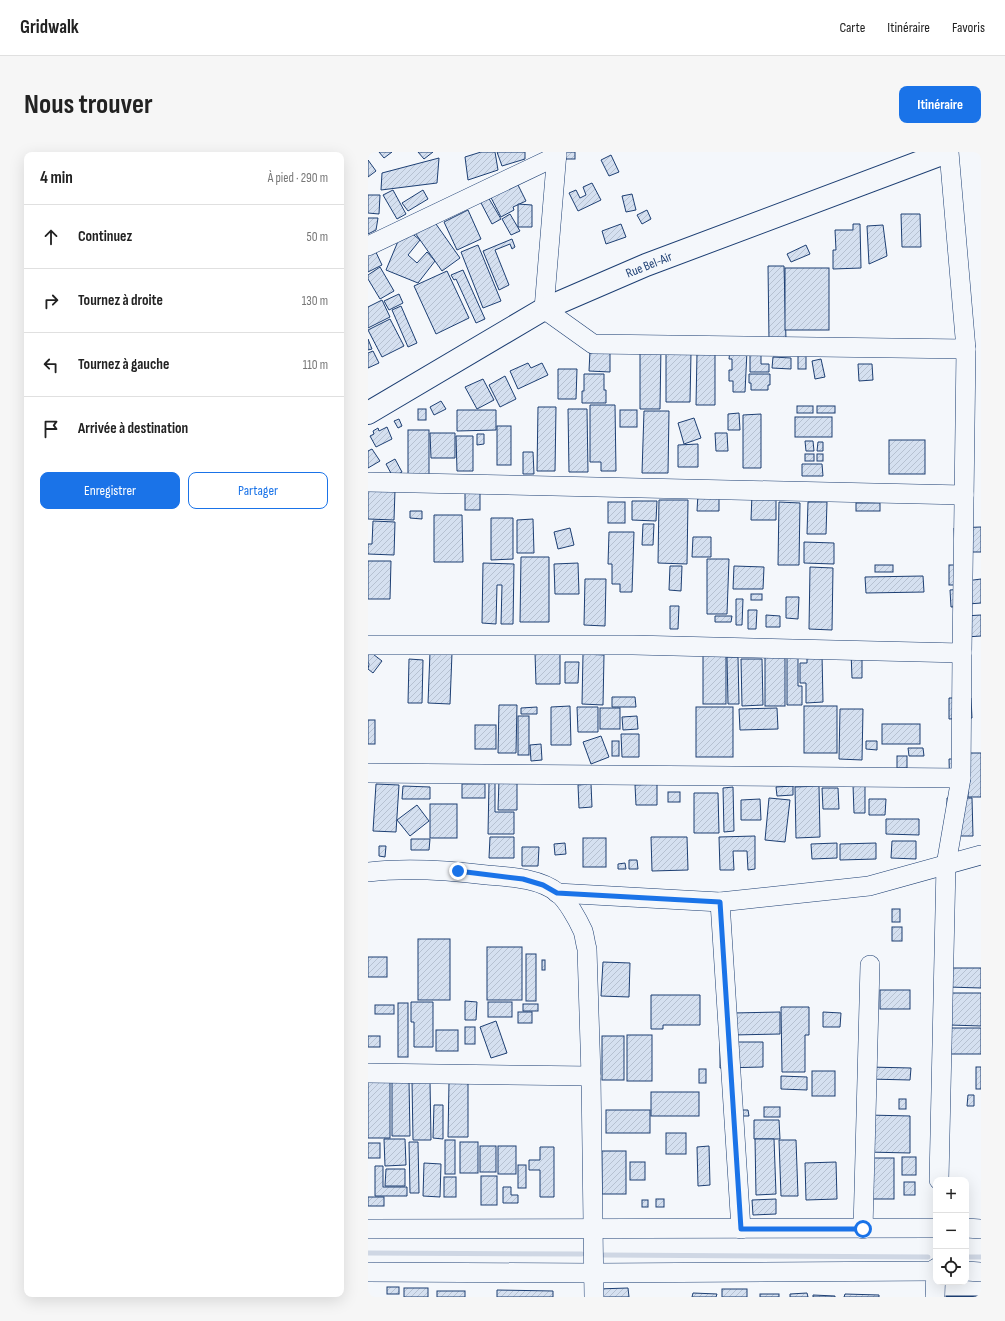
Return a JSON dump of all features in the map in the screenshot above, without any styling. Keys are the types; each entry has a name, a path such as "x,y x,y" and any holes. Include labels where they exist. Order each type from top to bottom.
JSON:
{"main road":[{"name":"Rue Bel-Air","path":"368,413 544,309 646,265 948,152"}],"street":[{"path":"939,1177 946,865 961,778 966,349 948,152"},
{"path":"557,154 544,309 593,344 966,349"},
{"path":"368,246 557,154"},
{"path":"368,482 964,495"},
{"path":"368,645 633,645 962,653"},
{"path":"368,773 961,778"},
{"path":"557,893 720,902 869,886 981,855"},
{"path":"368,872 389,869 416,868 523,879 543,885 557,893 568,904 583,931 587,949 591,1076 594,1297"},
{"path":"720,902 741,1229"},
{"path":"863,1229 870,965"},
{"path":"368,1073 591,1076"},
{"path":"368,1229 933,1228"},
{"path":"969,1228 981,1229"},
{"path":"368,1272 594,1273 933,1270"},
{"path":"969,1271 981,1272"},
{"path":"935,1285 935,1297"}],"building":[{"path":"379,152 392,152 384,158"},
{"path":"418,152 433,152 424,159"},
{"path":"481,152 495,152 498,170 468,180 465,157"},
{"path":"497,152 525,152 525,159 502,166"},
{"path":"557,152 575,152 575,159 557,159"},
{"path":"611,155 619,172 609,176 601,160"},
{"path":"439,158 437,183 381,190 382,173"},
{"path":"368,160 376,171 368,177"},
{"path":"515,179 526,201 513,207 514,210 501,217 486,188"},
{"path":"592,183 601,200 578,211 569,193 576,190 580,198 586,195 583,187"},
{"path":"393,190 406,214 397,219 383,195"},
{"path":"423,190 428,199 408,211 402,203"},
{"path":"632,194 636,210 626,212 622,196"},
{"path":"368,195 380,195 379,214 368,213"},
{"path":"488,197 501,219 492,224 480,201"},
{"path":"518,204 532,205 532,227 518,227"},
{"path":"468,210 481,239 457,250 444,222"},
{"path":"647,210 651,219 642,224 637,215"},
{"path":"510,214 520,231 511,235 502,219"},
{"path":"901,214 920,214 921,247 902,247"},
{"path":"431,217 460,258 442,271 413,230"},
{"path":"368,218 378,218 376,230 368,234"},
{"path":"621,224 626,237 606,244 602,231"},
{"path":"853,224 860,224 861,268 833,269 833,250 836,250 835,230 853,230"},
{"path":"883,225 887,256 869,264 867,226"},
{"path":"404,227 420,240 408,255 417,263 427,252 435,261 418,283 386,270"},
{"path":"512,239 515,247 512,249 510,244 495,250 509,285 499,290 483,251"},
{"path":"478,245 501,301 483,308 461,252"},
{"path":"806,245 810,254 791,262 787,254"},
{"path":"373,246 382,265 368,272 368,248"},
{"path":"768,266 784,266 786,340 769,340"},
{"path":"380,267 394,291 380,299 368,279 368,275"},
{"path":"785,268 829,268 829,330 785,330"},
{"path":"463,270 485,319 476,323 456,279 454,280 451,275"},
{"path":"447,271 469,318 436,334 414,286"},
{"path":"399,294 403,303 389,310 384,301"},
{"path":"382,300 390,317 368,328 368,307"},
{"path":"401,306 417,343 408,347 392,310"},
{"path":"390,319 404,346 382,357 368,330"},
{"path":"368,339 372,349 368,350"},
{"path":"640,345 661,345 660,409 640,409"},
{"path":"730,350 747,351 745,392 733,392 733,381 729,381 729,370 732,370 732,359 729,359"},
{"path":"373,351 379,363 368,368 368,353"},
{"path":"590,351 610,352 610,372 589,371"},
{"path":"666,352 691,353 690,402 666,402"},
{"path":"697,353 715,353 715,405 696,405"},
{"path":"750,353 761,353 761,364 769,364 769,372 750,372"},
{"path":"798,354 806,354 806,369 798,369"},
{"path":"773,357 791,358 791,369 772,368"},
{"path":"821,359 825,377 815,379 812,361"},
{"path":"528,363 531,368 542,363 548,375 518,389 510,371"},
{"path":"858,364 872,364 873,380 859,381"},
{"path":"558,369 577,369 576,399 558,399"},
{"path":"584,374 604,374 606,403 582,403"},
{"path":"749,374 770,374 770,385 768,385 768,390 751,390"},
{"path":"505,376 516,399 500,407 489,385"},
{"path":"483,379 494,400 477,409 465,387"},
{"path":"441,401 446,409 434,415 430,407"},
{"path":"590,405 615,405 616,471 601,471 601,462 590,462"},
{"path":"797,406 813,406 813,413 797,413"},
{"path":"817,406 835,406 835,413 817,413"},
{"path":"538,407 556,407 555,471 537,471"},
{"path":"418,409 426,409 426,420 418,420"},
{"path":"568,409 587,409 588,472 569,472"},
{"path":"457,410 496,410 496,430 457,431"},
{"path":"620,410 637,410 637,427 620,427"},
{"path":"644,411 669,411 668,473 642,473"},
{"path":"739,413 740,430 728,430 728,414"},
{"path":"761,414 761,468 743,468 743,415"},
{"path":"795,417 832,417 832,437 795,437"},
{"path":"694,418 701,438 684,444 678,423"},
{"path":"399,419 402,426 398,428 394,421"},
{"path":"497,426 511,426 511,465 497,465"},
{"path":"387,427 392,439 376,447 370,436 374,434 373,431 378,428 379,431"},
{"path":"408,430 429,430 429,479 408,479"},
{"path":"430,433 455,433 455,458 431,458"},
{"path":"715,433 727,433 728,451 716,451"},
{"path":"477,434 484,434 484,444 477,445"},
{"path":"456,436 473,436 473,471 457,471"},
{"path":"889,440 925,440 925,474 889,474"},
{"path":"805,441 813,441 814,451 806,451"},
{"path":"818,442 823,442 823,451 817,451"},
{"path":"698,444 698,467 678,467 678,445"},
{"path":"372,449 380,461 368,468 368,451"},
{"path":"523,452 533,452 534,474 523,474"},
{"path":"805,454 814,454 814,461 805,461"},
{"path":"817,454 823,454 823,461 817,461"},
{"path":"395,459 402,472 393,477 386,464"},
{"path":"802,464 822,464 823,476 802,476"},
{"path":"368,489 395,490 394,520 368,519"},
{"path":"465,489 480,489 480,510 465,510"},
{"path":"698,494 719,495 719,511 697,511"},
{"path":"752,494 776,495 776,520 751,520"},
{"path":"659,500 688,500 687,564 658,563"},
{"path":"632,501 657,501 656,521 632,520"},
{"path":"608,502 625,502 625,523 608,523"},
{"path":"779,502 800,503 799,565 778,565"},
{"path":"808,502 827,502 826,534 807,534"},
{"path":"856,503 880,503 880,511 856,511"},
{"path":"410,511 422,511 422,519 410,518"},
{"path":"434,515 462,515 463,562 434,562"},
{"path":"491,518 513,518 513,559 491,560"},
{"path":"533,519 534,553 517,553 517,520"},
{"path":"373,521 395,522 394,555 368,554 368,544 372,544"},
{"path":"643,524 654,524 653,545 642,545"},
{"path":"981,527 981,552 955,552 954,528"},
{"path":"570,528 574,545 558,549 554,532"},
{"path":"609,532 634,532 632,592 620,592 620,584 612,584 612,564 608,564"},
{"path":"693,537 711,537 711,557 692,557"},
{"path":"804,542 834,543 834,564 804,563"},
{"path":"521,557 549,557 549,622 520,622"},
{"path":"707,559 729,559 727,614 707,614"},
{"path":"368,561 391,561 390,599 368,599"},
{"path":"483,563 514,564 513,624 501,624 502,585 497,585 496,624 482,623"},
{"path":"578,563 579,594 555,594 554,564"},
{"path":"875,565 893,565 893,572 875,572"},
{"path":"949,565 964,565 964,585 949,585"},
{"path":"670,566 682,566 681,591 669,590"},
{"path":"734,566 764,567 763,589 733,589"},
{"path":"810,567 833,568 832,630 809,629"},
{"path":"923,576 924,592 866,593 865,577"},
{"path":"585,579 606,579 605,626 584,625"},
{"path":"981,579 981,603 968,604 966,581"},
{"path":"964,589 965,606 951,607 950,590"},
{"path":"751,594 762,594 762,600 751,600"},
{"path":"786,597 799,597 798,619 786,618"},
{"path":"736,599 743,599 742,625 736,625"},
{"path":"670,606 679,606 678,629 670,629"},
{"path":"748,610 757,610 756,629 748,629"},
{"path":"766,615 780,616 780,627 766,627"},
{"path":"981,615 981,636 966,637 964,616"},
{"path":"715,616 732,616 731,622 715,622"},
{"path":"369,651 382,661 373,673 368,669"},
{"path":"430,652 452,653 450,704 428,703"},
{"path":"560,652 560,684 536,684 535,653"},
{"path":"851,652 862,652 862,678 852,678"},
{"path":"583,654 604,655 603,705 582,704"},
{"path":"703,655 726,655 726,704 703,704"},
{"path":"765,655 785,655 785,706 765,706"},
{"path":"807,655 822,655 823,702 806,703 806,683 800,683 800,663 807,663"},
{"path":"787,656 798,656 798,686 802,686 802,705 787,705"},
{"path":"727,657 738,657 739,704 728,704"},
{"path":"409,659 423,660 422,703 408,703"},
{"path":"741,659 762,659 763,705 742,706"},
{"path":"565,662 579,662 578,683 565,683"},
{"path":"612,697 635,697 636,707 612,707"},
{"path":"949,698 971,698 972,718 949,719"},
{"path":"499,705 517,705 516,753 498,753"},
{"path":"570,706 571,745 551,745 551,707"},
{"path":"804,706 837,706 837,753 804,753"},
{"path":"537,707 537,714 521,714 521,708"},
{"path":"577,707 598,707 598,732 578,732"},
{"path":"696,707 733,707 733,757 696,757"},
{"path":"600,708 620,708 620,729 600,729"},
{"path":"777,708 778,729 740,730 739,709"},
{"path":"840,709 863,709 862,760 839,759"},
{"path":"518,716 529,716 529,755 518,755"},
{"path":"637,716 638,729 623,730 622,717"},
{"path":"368,720 375,720 375,744 368,744"},
{"path":"882,724 920,724 920,744 882,744"},
{"path":"475,725 496,725 496,749 475,749"},
{"path":"621,734 639,734 639,757 622,757"},
{"path":"601,736 609,757 591,764 583,742"},
{"path":"612,741 619,741 619,756 612,756"},
{"path":"866,741 877,741 877,750 866,749"},
{"path":"541,744 542,760 531,761 530,745"},
{"path":"908,748 923,748 924,756 909,756"},
{"path":"967,753 981,753 981,797 968,797 968,784 950,793 949,759 962,759"},
{"path":"897,756 907,756 907,768 897,768"},
{"path":"499,780 517,781 517,810 498,810"},
{"path":"489,782 495,782 495,812 514,812 514,834 488,834"},
{"path":"376,784 399,785 396,832 373,831"},
{"path":"462,784 485,784 485,798 462,798"},
{"path":"591,784 592,807 579,808 578,785"},
{"path":"657,784 657,805 636,805 635,785"},
{"path":"853,785 865,785 865,813 854,813"},
{"path":"403,786 430,787 430,799 402,799"},
{"path":"793,786 793,795 777,796 776,787"},
{"path":"819,786 820,837 796,838 795,787"},
{"path":"733,787 734,831 724,832 723,788"},
{"path":"822,788 838,788 839,809 823,809"},
{"path":"668,792 680,792 680,802 668,802"},
{"path":"694,793 718,793 719,833 694,833"},
{"path":"769,798 790,800 785,842 765,840"},
{"path":"947,798 972,798 973,836 947,836"},
{"path":"760,799 761,820 741,820 741,800"},
{"path":"869,799 886,799 885,815 869,815"},
{"path":"430,804 457,804 457,838 430,838"},
{"path":"417,805 429,821 410,836 397,820"},
{"path":"886,819 919,819 919,835 886,834"},
{"path":"755,836 755,869 748,870 747,851 733,851 734,870 720,870 719,837"},
{"path":"490,837 514,837 514,858 489,858"},
{"path":"651,837 687,837 688,870 652,871"},
{"path":"583,838 606,838 606,867 583,867"},
{"path":"411,839 430,839 429,850 411,850"},
{"path":"892,841 916,841 916,859 891,858"},
{"path":"565,843 566,854 555,855 554,844"},
{"path":"837,843 837,858 812,859 811,844"},
{"path":"876,843 876,859 840,860 840,844"},
{"path":"379,846 386,846 385,857 379,856"},
{"path":"522,847 539,847 538,866 522,866"},
{"path":"629,860 637,860 638,869 629,869"},
{"path":"625,863 626,869 618,869 618,864"},
{"path":"892,909 900,909 900,922 892,922"},
{"path":"892,927 902,927 902,941 892,941"},
{"path":"418,939 450,939 450,1000 418,1000"},
{"path":"487,947 522,947 522,1000 487,1000"},
{"path":"526,954 536,954 536,1001 526,1001"},
{"path":"368,957 387,957 387,977 368,977"},
{"path":"542,960 545,960 545,970 542,970"},
{"path":"603,962 630,963 629,997 601,996"},
{"path":"948,968 981,968 981,988 948,987"},
{"path":"880,990 910,990 910,1009 880,1009"},
{"path":"950,993 981,993 981,1026 950,1025"},
{"path":"651,995 700,995 700,1025 663,1025 663,1029 651,1029"},
{"path":"465,1001 477,1002 476,1020 465,1020"},
{"path":"411,1002 433,1002 433,1047 414,1047 414,1022 411,1022"},
{"path":"488,1002 512,1002 512,1017 488,1017"},
{"path":"398,1003 408,1003 408,1057 398,1057"},
{"path":"523,1004 538,1004 538,1011 523,1011"},
{"path":"375,1005 394,1005 394,1014 375,1014"},
{"path":"781,1007 809,1007 809,1035 805,1035 805,1072 782,1072"},
{"path":"518,1012 532,1012 532,1023 518,1023"},
{"path":"780,1012 780,1034 733,1035 733,1013"},
{"path":"823,1012 841,1013 840,1027 823,1027"},
{"path":"496,1021 507,1053 491,1058 480,1027"},
{"path":"465,1027 475,1027 475,1044 465,1044"},
{"path":"951,1028 981,1028 981,1054 951,1054"},
{"path":"436,1030 458,1030 458,1051 436,1051"},
{"path":"627,1035 652,1035 652,1081 627,1081"},
{"path":"368,1036 380,1036 380,1047 368,1047"},
{"path":"602,1036 624,1036 624,1080 602,1080"},
{"path":"720,1042 763,1042 763,1067 720,1068"},
{"path":"869,1067 911,1068 910,1080 869,1079"},
{"path":"976,1067 981,1067 981,1089 976,1089"},
{"path":"699,1069 706,1069 706,1083 699,1083"},
{"path":"812,1071 835,1071 835,1096 812,1096"},
{"path":"368,1074 390,1074 390,1138 368,1138"},
{"path":"781,1076 807,1077 807,1090 781,1089"},
{"path":"409,1081 410,1136 392,1136 392,1082"},
{"path":"412,1081 430,1081 431,1140 413,1140"},
{"path":"449,1082 468,1082 468,1137 448,1137"},
{"path":"651,1092 699,1092 699,1116 651,1116"},
{"path":"968,1095 974,1095 974,1106 967,1106"},
{"path":"899,1099 906,1099 906,1109 899,1109"},
{"path":"434,1105 443,1105 443,1139 433,1138"},
{"path":"764,1107 780,1107 780,1117 764,1117"},
{"path":"606,1110 650,1110 650,1133 606,1133"},
{"path":"738,1110 748,1110 749,1116 738,1116"},
{"path":"868,1115 910,1116 910,1153 867,1152"},
{"path":"754,1120 779,1120 780,1139 754,1139"},
{"path":"666,1133 686,1133 686,1154 666,1154"},
{"path":"384,1139 405,1139 406,1165 385,1166"},
{"path":"755,1139 774,1139 776,1194 756,1195"},
{"path":"445,1140 455,1140 455,1174 445,1174"},
{"path":"779,1140 796,1140 798,1196 781,1196"},
{"path":"409,1142 418,1142 419,1193 410,1193"},
{"path":"460,1142 478,1142 478,1173 460,1173"},
{"path":"368,1143 380,1143 380,1158 368,1158"},
{"path":"480,1146 496,1146 496,1172 480,1172"},
{"path":"498,1146 516,1146 516,1174 498,1174"},
{"path":"709,1146 710,1185 698,1186 697,1147"},
{"path":"540,1147 554,1147 554,1197 540,1197 540,1170 529,1170 529,1160 540,1160"},
{"path":"602,1151 626,1151 626,1194 602,1194"},
{"path":"902,1157 916,1157 916,1175 902,1175"},
{"path":"869,1158 894,1158 894,1199 869,1199"},
{"path":"630,1162 645,1162 645,1180 630,1180"},
{"path":"836,1162 837,1199 806,1200 805,1163"},
{"path":"424,1163 441,1164 440,1197 423,1196"},
{"path":"518,1165 526,1165 526,1188 518,1188"},
{"path":"375,1166 383,1166 383,1187 407,1187 407,1196 375,1196"},
{"path":"386,1169 405,1169 405,1186 385,1186"},
{"path":"481,1176 497,1176 497,1205 481,1205"},
{"path":"444,1177 456,1177 456,1197 444,1197"},
{"path":"904,1182 915,1182 915,1195 904,1195"},
{"path":"503,1187 511,1187 511,1195 518,1195 518,1203 503,1203"},
{"path":"368,1197 384,1197 384,1206 368,1206"},
{"path":"656,1199 664,1199 664,1207 656,1207"},
{"path":"776,1199 776,1214 753,1215 752,1200"},
{"path":"642,1200 648,1200 648,1207 642,1207"},
{"path":"387,1287 399,1287 399,1294 387,1294"},
{"path":"404,1288 428,1288 428,1297 404,1297"},
{"path":"628,1288 629,1297 593,1297 597,1289"},
{"path":"722,1289 747,1289 747,1297 722,1297"},
{"path":"497,1290 553,1291 553,1297 497,1297"},
{"path":"437,1291 465,1291 465,1297 437,1297"},
{"path":"693,1293 717,1294 716,1297 692,1297"},
{"path":"807,1293 808,1297 790,1297 790,1294"},
{"path":"760,1294 779,1294 779,1297 760,1297"},
{"path":"845,1294 879,1295 879,1297 844,1297"},
{"path":"813,1295 835,1296 835,1297 813,1297"},
{"path":"981,1296 981,1297 946,1297"}],"waterway":[{"path":"368,1253 582,1254"},
{"path":"604,1255 928,1257"},
{"path":"969,1257 981,1257"}],"route":[{"path":"458,871 523,879 543,885 557,893 720,902 741,1229 863,1229"}]}
